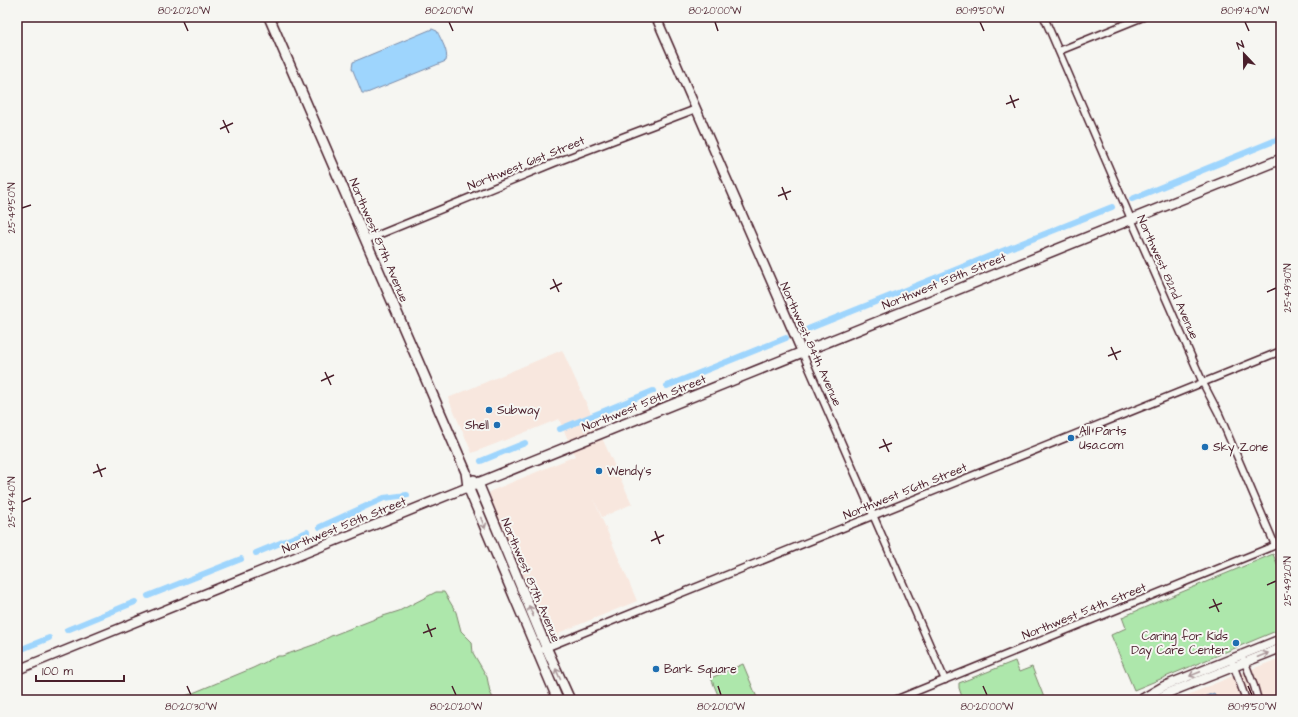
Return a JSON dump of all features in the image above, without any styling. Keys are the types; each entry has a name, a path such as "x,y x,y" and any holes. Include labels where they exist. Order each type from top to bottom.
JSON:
{"main road":[{"name":"Northwest 87th Avenue","path":"270,17 466,472 468,487 536,652 558,700"},
{"name":"Northwest 58th Street","path":"478,483 1281,159"},
{"name":"Northwest 87th Avenue","path":"466,472 478,483 546,647 570,700"}],"street":[{"name":"Northwest 84th Avenue","path":"656,17 945,680"},
{"name":"Northwest 82nd Avenue","path":"1044,17 1203,383 1219,414 1278,544"},
{"path":"1059,51 1143,17"},
{"name":"Northwest 61st Street","path":"366,240 554,164 696,109"},
{"name":"Northwest 56th Street","path":"536,652 1281,351"},
{"name":"Northwest 58th Street","path":"17,670 478,483"},
{"name":"Northwest 54th Street","path":"895,700 1278,544"},
{"path":"1243,659 1281,639"},
{"path":"1156,700 1233,663 1281,648"},
{"path":"1243,659 1258,700"},
{"path":"1140,700 1164,686 1233,663"},
{"path":"1233,663 1246,700"}],"shaded area":[{"path":"562,350 632,504 602,517 593,498 637,601 561,632 558,636 552,637 549,635 489,494 491,491 575,456 559,419 472,453 448,398"},
{"path":"1281,658 1281,700 1176,700 1228,678"}],"green space":[{"path":"1273,554 1281,573 1281,629 1134,690 1111,635 1126,628 1122,617"},
{"path":"436,592 444,592 456,612 461,631 472,642 473,653 487,677 490,692 494,700 176,700 278,656 282,656 316,644 331,636 399,611"},
{"path":"1015,661 1019,672 1032,667 1045,700 963,700 959,683"},
{"path":"743,664 758,700 720,700 711,678"}],"water":[{"path":"432,29 437,31 444,46 447,57 446,61 367,93 362,93 352,68 353,62"},
{"path":"1214,693 1218,700 1195,700"}],"waterway":[{"path":"1132,199 1281,138"},
{"path":"808,329 1112,207"},
{"path":"667,386 786,338"},
{"path":"560,429 653,391"},
{"path":"481,461 525,443"},
{"path":"320,527 384,498 407,495"},
{"path":"256,553 307,532"},
{"path":"148,596 241,559"},
{"path":"67,630 135,602"},
{"path":"17,651 49,638"}],"place":[{"name":"Subway","path":"489,410"},
{"name":"Shell","path":"497,425"},
{"name":"All Parts Usa.com","path":"1071,438"},
{"name":"Sky Zone","path":"1205,447"},
{"name":"Wendy's","path":"599,471"},
{"name":"Caring for Kids Day Care Center","path":"1236,643"},
{"name":"Bark Square","path":"656,669"}]}
